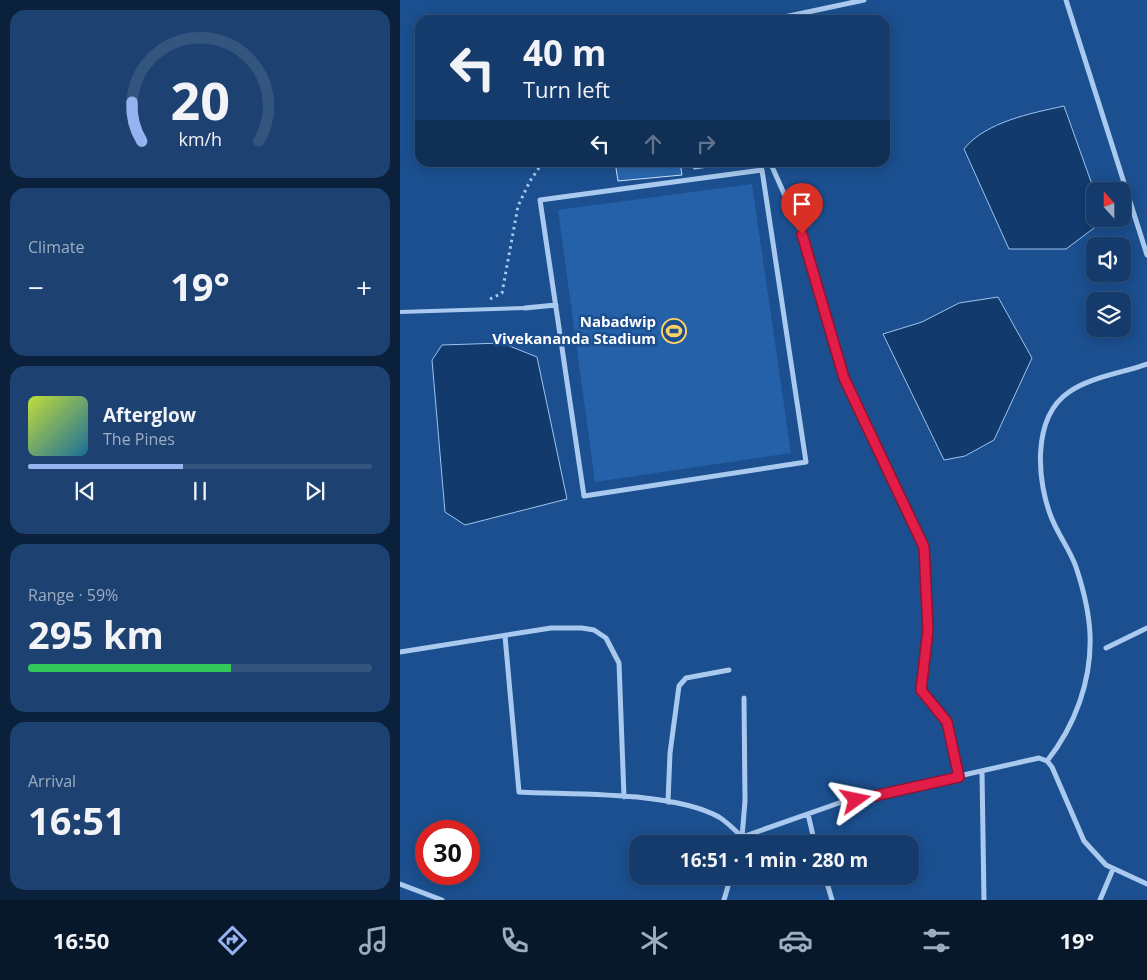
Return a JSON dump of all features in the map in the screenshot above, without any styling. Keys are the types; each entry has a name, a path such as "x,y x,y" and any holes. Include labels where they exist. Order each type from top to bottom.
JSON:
{"street":[{"path":"794,15 864,0"},
{"path":"1066,0 1147,254"},
{"path":"772,167 802,234 844,378 924,547 928,630 921,690 947,722 959,777"},
{"path":"762,170 806,462 584,496 556,305 540,200 762,170"},
{"path":"525,308 556,305"},
{"path":"1047,761 1068,733 1074,719 1089,661 1090,634 1076,566 1052,519 1045,496 1040,469 1041,448 1046,428 1050,413 1069,392 1088,383 1147,364"},
{"path":"400,652 570,627 594,630 606,638 619,663 624,797"},
{"path":"1106,648 1147,628"},
{"path":"505,636 519,792 624,797 668,802 705,810 720,818 740,835"},
{"path":"668,802 670,753 679,686 686,678 729,670"},
{"path":"742,835 745,800 744,698"},
{"path":"748,835 839,803 1039,758 1047,761 1052,767 1084,841 1106,865 1147,884"},
{"path":"982,772 984,900"},
{"path":"808,814 813,835"},
{"path":"1100,900 1114,869"},
{"path":"400,884 442,900"},
{"path":"724,900 728,885"},
{"path":"828,885 832,900"}],"lane":[{"path":"400,312 525,308"}],"path":[{"path":"474,310 502,293 518,206 530,181 540,167"}],"shaded area":[{"path":"1064,106 1091,182 1086,182 1086,228 1094,228 1066,249 1009,249 964,149 973,140 996,125"},
{"name":"Nabadwip Vivekananda Stadium","path":"752,184 791,453 595,482 558,210"},
{"path":"998,297 1032,358 994,440 965,456 944,460 883,334 922,322 959,303"},
{"path":"502,343 537,357 567,499 465,525 445,512 432,360 442,345"}],"building":[{"path":"616,167 681,167 682,175 618,181"}],"place":[{"name":"Nabadwip Vivekananda Stadium","path":"674,331"}],"route":[{"path":"802,234 844,378 924,547 928,630 921,690 947,722 959,777 856,800"}]}
